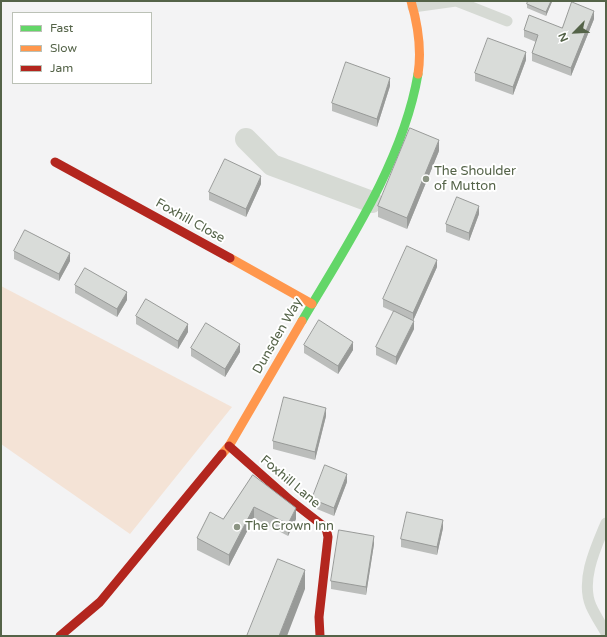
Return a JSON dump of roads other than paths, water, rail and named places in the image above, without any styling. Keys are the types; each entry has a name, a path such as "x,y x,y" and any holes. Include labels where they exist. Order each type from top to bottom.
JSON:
{"street":[{"name":"Dunsden Way","path":"60,636 100,602 229,446 372,202 407,120 415,92 420,61 418,25 412,4"},
{"path":"246,139 272,165 372,202"},
{"name":"Foxhill Close","path":"55,162 312,304"},
{"name":"Foxhill Lane","path":"229,446 290,500 326,528 328,537 320,617 320,636"}],"lane":[{"path":"412,4 456,1 507,21"},
{"path":"606,523 592,559 587,586 590,605 606,633"}],"place":[{"name":"The Shoulder of Mutton","path":"426,179"},
{"name":"The Crown Inn","path":"237,527"}]}
